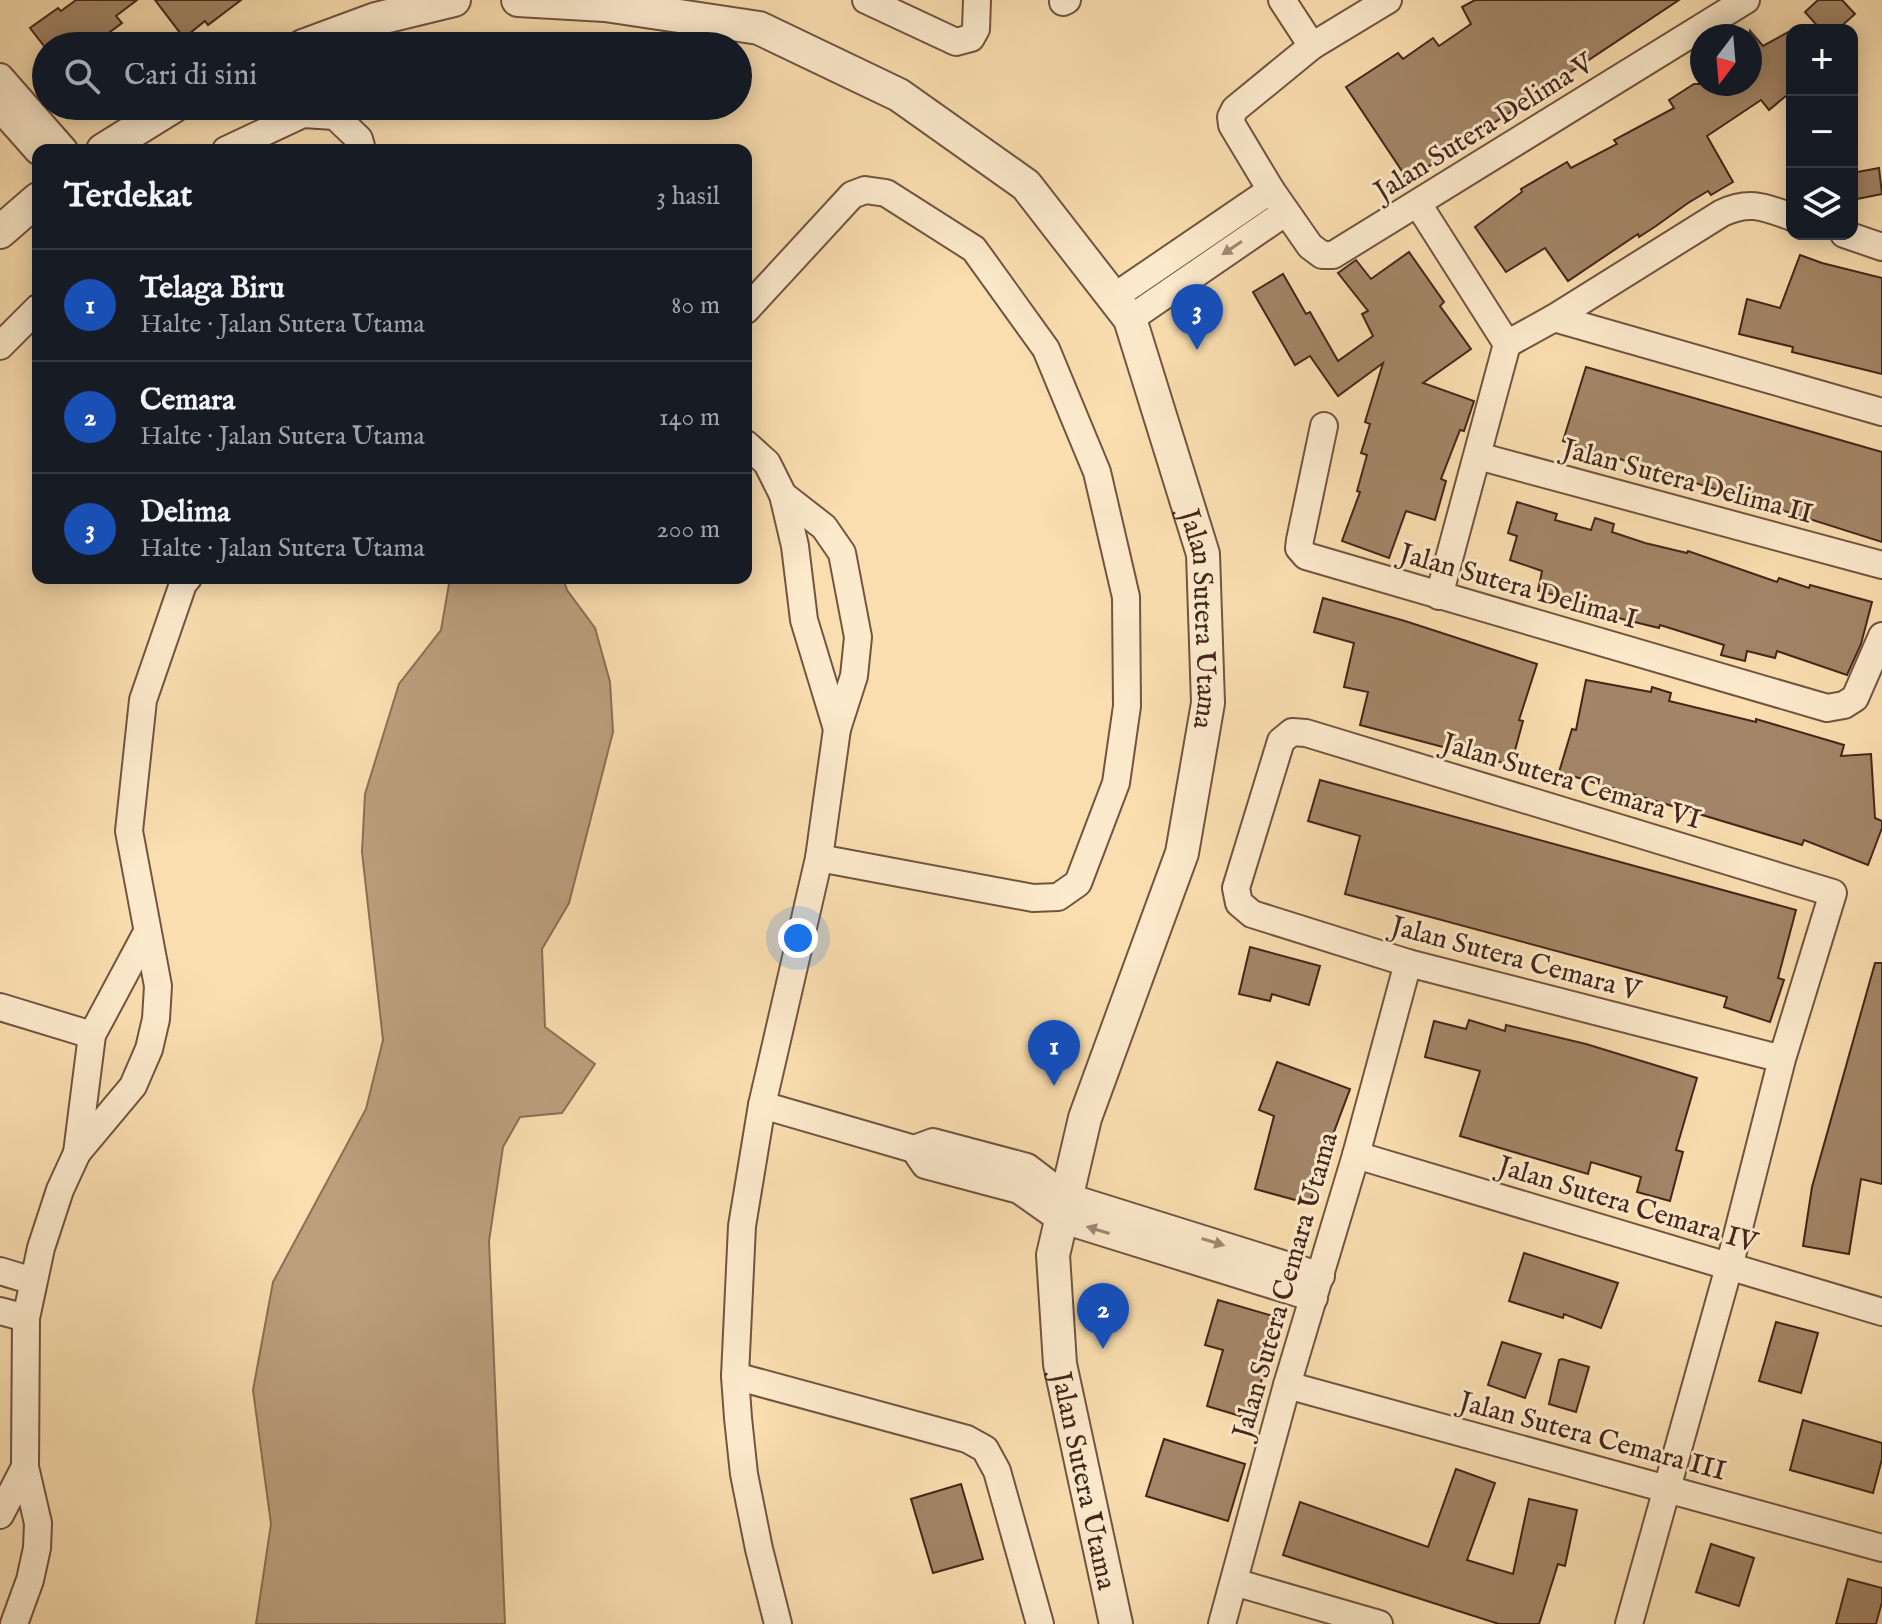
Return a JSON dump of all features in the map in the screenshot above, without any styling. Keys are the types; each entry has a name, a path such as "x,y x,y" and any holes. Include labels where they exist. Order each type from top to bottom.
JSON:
{"street":[{"path":"341,32 376,19 454,0"},
{"name":"Jalan Sutera Utama","path":"518,0 605,3 759,28 899,95 1026,185 1122,308 1203,554 1208,703 1182,853 1085,1118 1053,1255 1060,1364 1116,1624"},
{"path":"866,0 956,42 971,38 976,29 977,0"},
{"path":"1282,0 1312,46 1388,0"},
{"name":"Jalan Sutera Delima V","path":"1312,46 1235,109 1231,117 1232,125 1271,190 1310,246 1322,255 1333,255 1746,0"},
{"path":"0,77 32,114"},
{"path":"0,108 32,144"},
{"path":"38,120 59,144"},
{"path":"113,144 151,120"},
{"path":"239,144 290,120"},
{"path":"339,120 360,144"},
{"path":"752,303 852,195 865,190 886,193 974,249 1046,349 1097,472 1126,597 1127,706 1116,783 1078,883 1058,897 1033,898 819,858"},
{"path":"1122,308 1271,190"},
{"path":"0,232 32,204"},
{"path":"1418,204 1507,344"},
{"path":"1439,596 1507,344 1738,205 1755,204 1786,215"},
{"path":"1122,308 1286,212"},
{"path":"1858,239 1882,247"},
{"path":"0,346 32,314"},
{"path":"1554,318 1882,412"},
{"name":"Jalan Sutera Delima I","path":"1324,426 1299,548 1306,556 1827,708 1844,705 1855,698 1882,636"},
{"path":"752,449 767,463 783,495 795,546 804,620 837,729"},
{"name":"Jalan Sutera Delima II","path":"1478,456 1882,565"},
{"path":"778,1624 744,1474 735,1376 742,1226 762,1105 819,858 837,729 854,676 858,637 842,553 824,527 783,495"},
{"path":"77,1153 133,1086 149,1049 156,1019 158,986 129,831 143,700 183,584"},
{"name":"Jalan Sutera Cemara VI","path":"1239,903 1236,888 1281,741 1292,732 1306,733 1833,893 1782,1059"},
{"name":"Jalan Sutera Cemara V","path":"1239,903 1252,914 1408,963 1782,1059"},
{"path":"14,1624 30,1580 37,1548 38,1523 25,1467 26,1318 33,1281 47,1223 77,1153 92,1035 147,932"},
{"name":"Jalan Sutera Cemara Utama","path":"1222,1624 1408,963"},
{"path":"0,1007 92,1035"},
{"path":"1629,1624 1729,1267 1782,1059"},
{"path":"762,1105 914,1149 933,1142 1023,1179 1063,1207 1318,1287"},
{"name":"Jalan Sutera Cemara IV","path":"1356,1155 1882,1312"},
{"path":"0,1271 33,1281"},
{"path":"0,1311 26,1318"},
{"path":"735,1376 967,1439 985,1449 997,1471 1040,1624"},
{"name":"Jalan Sutera Cemara III","path":"1287,1385 1882,1548"},
{"path":"0,1515 25,1467"},
{"path":"1234,1582 1379,1624"}],"shaded area":[{"path":"449,584 565,584 595,628 610,682 613,732 569,903 542,949 545,1027 595,1064 562,1113 520,1117 503,1147 489,1241 505,1624 256,1624 271,1524 253,1390 273,1282 366,1109 383,1040 362,852 365,794 399,684 441,630"}],"building":[{"path":"76,0 137,0 116,16 122,23 110,32 33,32 30,28 58,8 61,11"},
{"path":"155,0 241,0 208,25 205,21 191,32 179,32"},
{"path":"1475,0 1679,0 1408,180 1346,87 1398,53 1403,59 1433,38 1439,46 1471,24 1462,7"},
{"path":"1818,0 1842,0 1855,14 1844,24 1816,24 1805,12"},
{"path":"1786,33 1786,96 1769,110 1761,100 1707,136 1733,182 1711,195 1708,191 1688,203 1568,281 1545,248 1506,272 1475,227 1522,192 1521,189 1567,162 1571,168 1617,144 1614,140 1674,108 1669,100 1690,87 1690,96 1762,96 1763,46"},
{"path":"1879,168 1882,194 1858,199 1858,172"},
{"path":"1409,252 1444,302 1440,306 1471,349 1423,383 1474,401 1464,431 1460,430 1441,479 1446,481 1435,520 1406,511 1389,558 1342,541 1360,492 1357,491 1367,455 1361,453 1370,424 1365,422 1383,363 1338,396 1310,356 1295,365 1253,292 1283,274 1306,314 1310,312 1338,361 1373,336 1362,314 1368,311 1338,273 1356,260 1371,279"},
{"path":"1800,255 1882,278 1882,374 1792,352 1793,347 1739,334 1747,299 1780,308"},
{"path":"1586,367 1882,452 1882,542 1563,441"},
{"path":"1517,502 1557,514 1555,520 1591,530 1595,518 1614,524 1612,532 1645,543 1688,551 1777,582 1779,578 1872,602 1861,644 1847,675 1777,651 1775,658 1747,651 1745,661 1721,655 1724,645 1660,625 1659,628 1614,617 1588,608 1589,603 1538,591 1542,571 1510,560 1517,536 1508,533"},
{"path":"1323,598 1537,664 1519,720 1523,721 1511,765 1360,725 1368,692 1344,687 1354,643 1314,632"},
{"path":"1586,680 1651,692 1652,687 1671,693 1669,701 1756,722 1756,719 1844,745 1841,756 1871,754 1875,818 1882,821 1882,828 1868,865 1804,840 1802,845 1559,772 1572,729 1576,730"},
{"path":"1320,780 1796,910 1778,978 1784,980 1770,1022 1724,1007 1727,997 1345,894 1360,836 1308,821"},
{"path":"1250,947 1320,966 1309,1005 1272,994 1270,1001 1239,994"},
{"path":"1875,963 1882,963 1882,1184 1861,1179 1849,1254 1803,1246 1812,1187"},
{"path":"1469,1020 1505,1031 1506,1025 1586,1044 1697,1078 1676,1150 1683,1152 1670,1201 1637,1192 1641,1177 1591,1162 1588,1174 1460,1136 1480,1071 1425,1057 1434,1021 1466,1029"},
{"path":"1277,1062 1350,1089 1332,1137 1328,1136 1310,1204 1255,1189 1274,1116 1259,1110"},
{"path":"1524,1253 1618,1283 1601,1328 1564,1314 1563,1318 1509,1301"},
{"path":"1218,1300 1280,1318 1250,1419 1207,1406 1223,1350 1205,1345"},
{"path":"1776,1322 1818,1333 1801,1393 1759,1381"},
{"path":"1502,1342 1541,1354 1525,1398 1488,1385"},
{"path":"1559,1360 1589,1367 1576,1412 1549,1404"},
{"path":"1803,1420 1882,1443 1882,1459 1873,1493 1790,1470"},
{"path":"1164,1439 1245,1464 1228,1521 1146,1496"},
{"path":"1456,1469 1495,1483 1467,1560 1513,1574 1529,1499 1577,1510 1565,1566 1558,1564 1539,1624 1499,1624 1283,1555 1300,1502 1428,1547"},
{"path":"961,1484 983,1559 933,1573 911,1499"},
{"path":"1711,1544 1754,1558 1739,1606 1696,1592"},
{"path":"1848,1579 1882,1588 1876,1624 1836,1624"}],"place":[{"name":"Delima","path":"1197,350"},
{"name":"Telaga Biru","path":"1054,1086"},
{"name":"Cemara","path":"1103,1349"}]}
